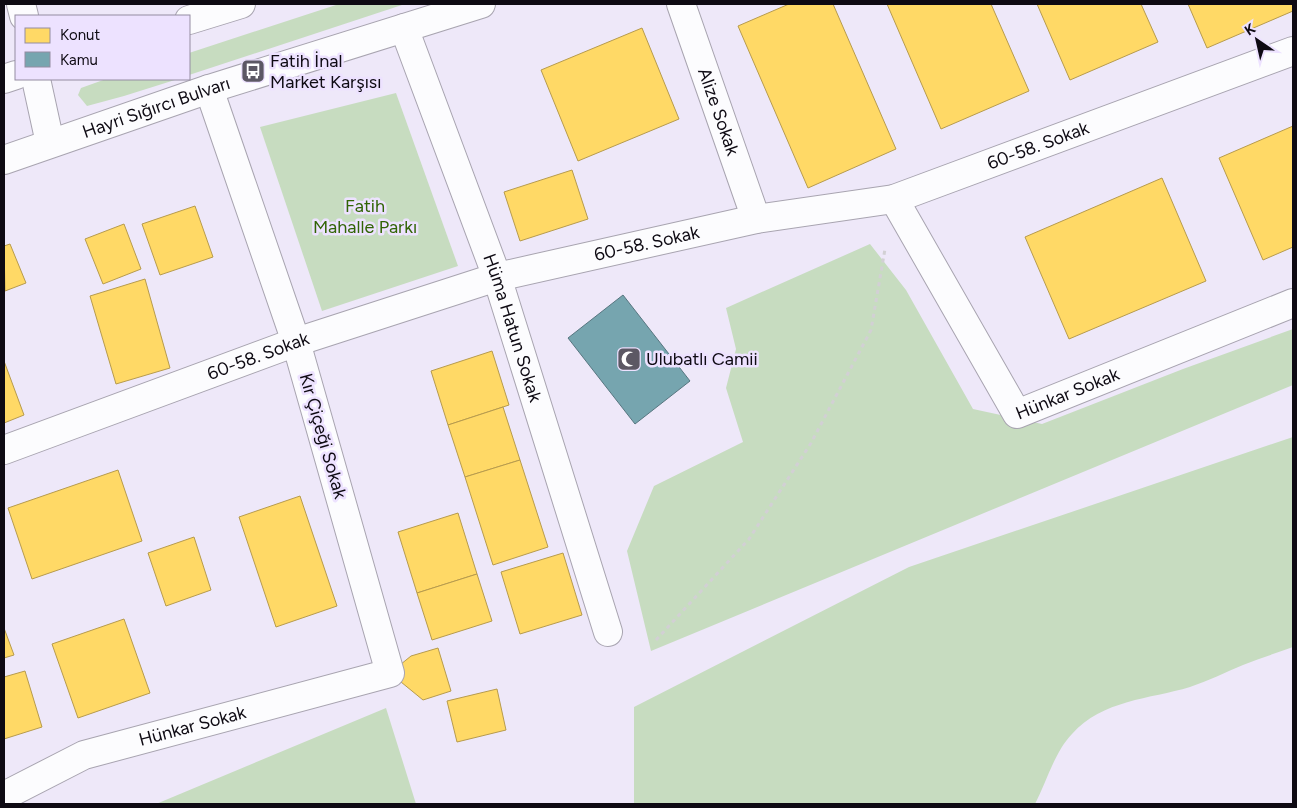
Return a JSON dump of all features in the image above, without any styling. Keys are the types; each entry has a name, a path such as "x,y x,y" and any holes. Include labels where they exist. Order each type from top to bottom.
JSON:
{"street":[{"path":"190,20 241,4"},
{"name":"Hayri Sığırcı Bulvarı","path":"4,160 209,89 481,4"},
{"name":"Alize Sokak","path":"680,4 756,219"},
{"name":"Hüma Hatun Sokak","path":"404,28 497,277 608,632"},
{"name":"60-58. Sokak","path":"4,450 296,342 497,277 756,219 894,199 1293,51"},
{"path":"36,80 50,143"},
{"name":"Kır Çiçeği Sokak","path":"209,89 296,342 390,673"},
{"name":"Hünkar Sokak","path":"894,199 1017,414 1293,302"},
{"name":"Hünkar Sokak","path":"4,796 84,754 390,673"}],"path":[{"path":"656,640 749,539 811,443 871,330 894,199"}],"green space":[{"path":"339,4 405,4 190,75 190,53"},
{"path":"103,80 175,80 87,106 78,95 81,88"},
{"name":"Fatih Mahalle Parkı","path":"396,93 458,266 322,311 260,127"},
{"path":"870,244 906,290 973,409 1042,424 1183,369 1293,329 1293,385 651,651 627,551 654,486 743,442 726,388 736,349 726,308"},
{"path":"1293,437 1293,647 1249,662 1190,687 1127,702 1097,714 1072,734 1060,750 1035,804 634,804 634,707 909,567"},
{"path":"386,708 416,804 156,804"}],"building: Konut":[{"path":"789,4 833,4 896,149 808,188 738,26"},
{"path":"887,4 991,4 1029,91 941,129"},
{"path":"1037,4 1141,4 1158,42 1070,80"},
{"path":"1188,4 1293,4 1293,11 1207,48"},
{"path":"642,28 679,119 578,161 541,70"},
{"path":"1293,126 1293,247 1263,260 1219,158"},
{"path":"572,170 588,219 520,241 504,192"},
{"path":"1162,178 1206,281 1069,339 1025,237"},
{"path":"195,206 213,257 160,275 142,224"},
{"path":"124,224 141,269 103,284 85,239"},
{"path":"10,244 26,283 5,291 4,246"},
{"path":"145,279 170,368 116,384 90,296"},
{"path":"492,351 509,405 448,425 431,371"},
{"path":"4,361 24,415 4,423"},
{"path":"503,407 520,460 465,477 448,425"},
{"path":"520,460 548,547 493,565 465,477"},
{"path":"118,470 142,541 32,579 8,508"},
{"path":"300,496 337,606 276,627 239,517"},
{"path":"458,513 477,574 417,593 398,532"},
{"path":"194,537 211,590 166,606 148,553"},
{"path":"563,553 582,615 520,634 501,572"},
{"path":"477,574 492,621 432,640 417,593"},
{"path":"124,619 150,693 78,718 52,644"},
{"path":"4,628 14,655 4,658"},
{"path":"438,648 451,691 423,700 390,673 411,656"},
{"path":"25,671 42,727 4,739 4,677"},
{"path":"497,689 506,730 457,742 447,701"}],"building: Kamu":[{"name":"Ulubatlı Camii","path":"623,295 690,381 635,424 568,338"}],"place":[{"name":"Fatih İnal Market Karşısı","path":"253,71"},
{"name":"Ulubatlı Camii","path":"629,359"}]}
